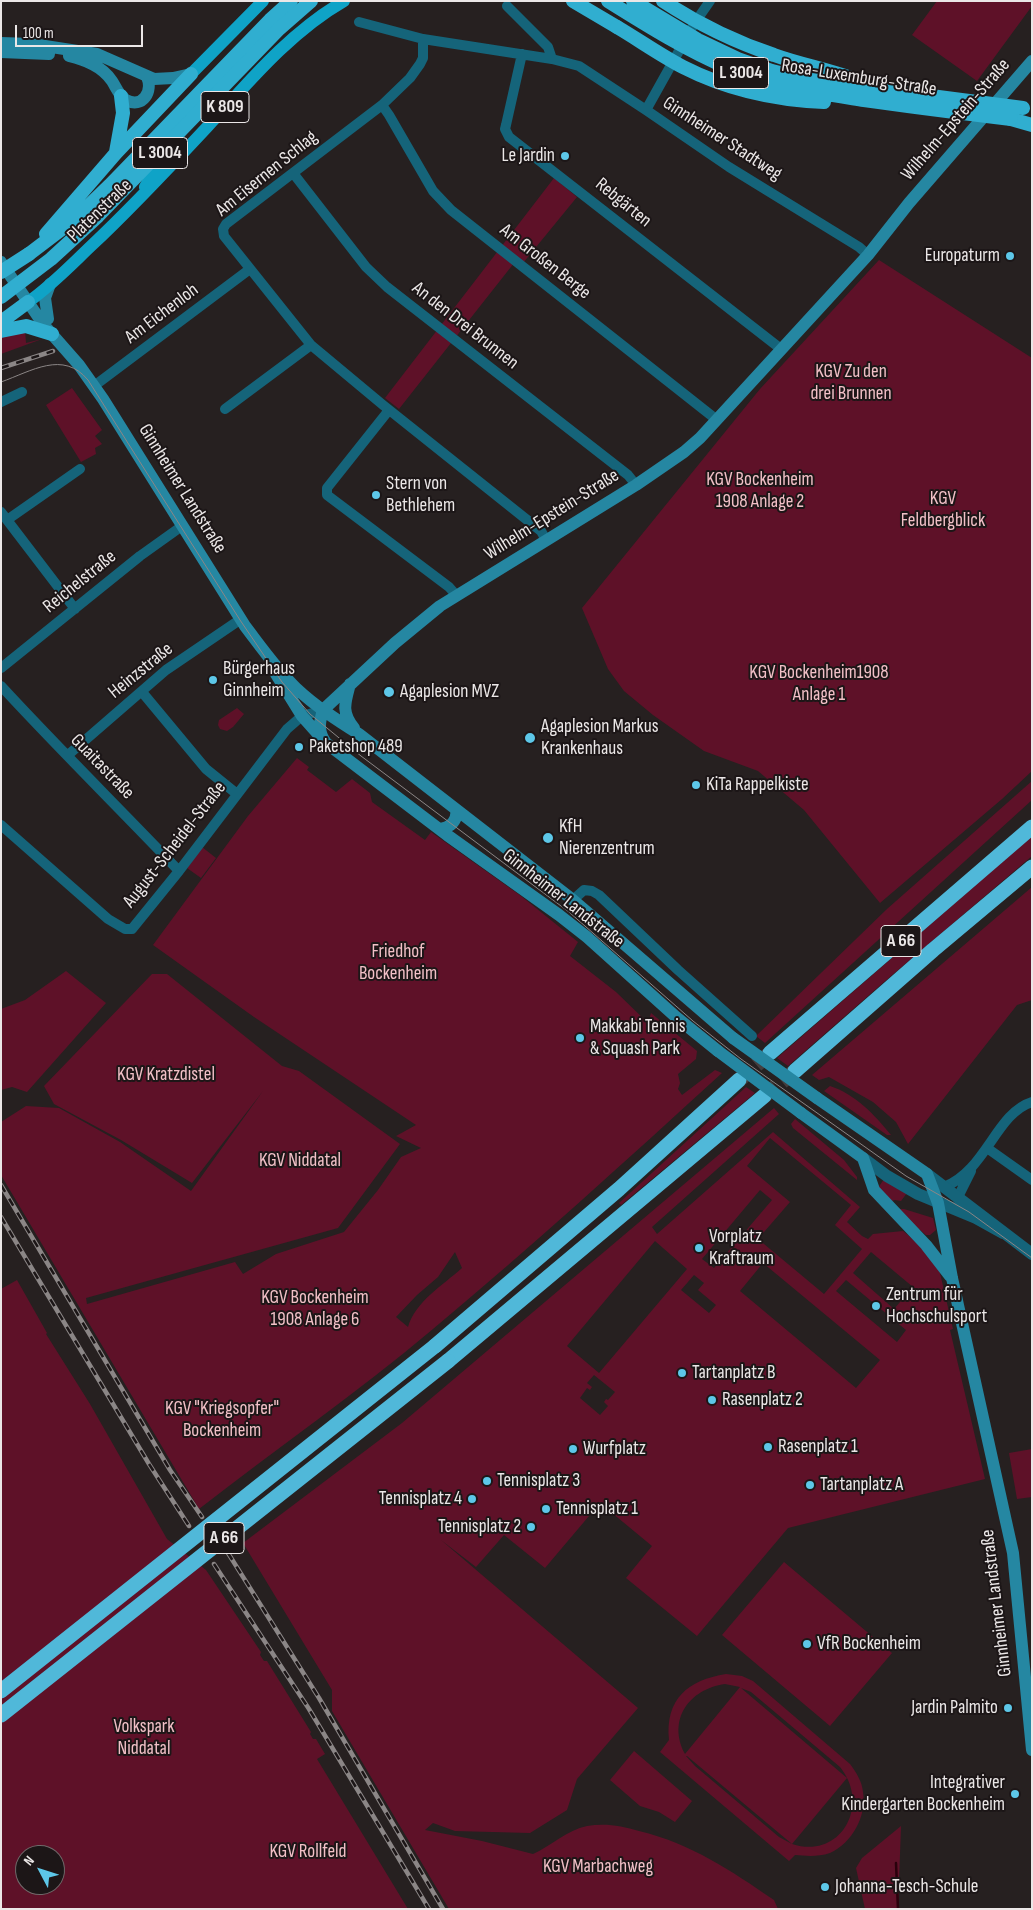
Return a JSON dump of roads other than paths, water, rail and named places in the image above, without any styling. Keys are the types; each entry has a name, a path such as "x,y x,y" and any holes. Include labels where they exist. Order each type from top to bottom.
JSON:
{"highway":[{"name":"L 3004","path":"1,272 29,254 75,219 270,20 291,1"},
{"name":"L 3004","path":"1,296 51,259 98,216 272,36 311,1"},
{"path":"573,1 684,67 726,85 766,96 805,101 889,104"},
{"name":"Rosa-Luxemburg-Straße","path":"608,1 651,29 732,70 803,91 1011,119 1032,125"},
{"name":"Rosa-Luxemburg-Straße","path":"632,1 698,40 738,59 772,71 808,80 1027,109"},
{"path":"663,1 707,27 738,42 878,88"},
{"path":"29,254 116,153 191,74"},
{"path":"116,153 123,113 121,96"},
{"path":"1,322 28,298"},
{"path":"1,331 26,326 52,334"},
{"name":"A 66","path":"770,1053 1032,827"},
{"name":"A 66","path":"795,1071 933,950 1032,867"},
{"name":"A 66","path":"1,1691 435,1346 619,1189 739,1080"},
{"name":"A 66","path":"1,1715 448,1361 764,1096"}],"main road":[{"name":"K 809","path":"1,43 51,46 97,54 147,77 161,79 191,74 263,1"},
{"name":"K 809","path":"325,12 336,1"},
{"name":"Platenstraße","path":"28,298 50,284 134,204 257,73 298,34 325,12 344,1"},
{"path":"1,52 50,54 82,59 100,68 121,96 130,101 142,100 149,91 150,83 147,77"},
{"name":"Wilhelm-Epstein-Straße","path":"323,710 411,629 457,596 636,485 684,452 717,420 786,345 1032,61"},
{"name":"K 809","path":"134,204 159,162"},
{"name":"Ginnheimer Landstraße","path":"1,262 52,334 94,386 241,619 263,650 302,716 326,743 439,829 559,915 587,937 676,1017 862,1158 874,1190 915,1233 952,1278"},
{"path":"48,319 45,298 50,284"},
{"name":"Ginnheimer Landstraße","path":"28,298 48,319 66,350"},
{"name":"Ginnheimer Landstraße","path":"263,650 290,682 323,710 359,734 573,900 733,1038 927,1174 938,1203 952,1278 1013,1553 1028,1678 1032,1750"},
{"path":"350,684 345,714 359,734"},
{"path":"323,710 319,722 320,732 326,743"},
{"path":"439,829 447,828 452,824 456,817 456,810"},
{"path":"915,1233 933,1239 938,1236 942,1228"}],"street":[{"path":"646,110 694,24 710,1"},
{"path":"507,6 548,47 552,59"},
{"name":"Ginnheimer Stadtweg","path":"359,22 423,39 552,59 579,66 729,167 865,253"},
{"name":"Am Eisernen Schlag","path":"423,39 423,58 410,78 382,105 226,224 223,229 224,236 311,345 541,531 546,540"},
{"name":"Rebgärten","path":"522,54 505,129 509,137 786,345"},
{"name":"Am Großen Berge","path":"382,105 390,115 433,191 451,210 717,420"},
{"name":"An den Drei Brunnen","path":"293,173 366,267 387,288 620,469 636,485"},
{"name":"Am Eichenloh","path":"94,386 250,269"},
{"path":"224,409 311,345"},
{"path":"1,402 22,392"},
{"path":"389,410 327,488 327,494 457,596"},
{"path":"75,609 4,516 80,469"},
{"name":"Reichelstraße","path":"1,668 140,556 182,526"},
{"name":"Heinzstraße","path":"68,756 166,670 241,619"},
{"name":"Guaitastraße","path":"1,686 47,736 179,871"},
{"path":"142,692 206,769 237,794"},
{"name":"August-Scheidel-Straße","path":"1,825 108,919 125,929 132,928 179,871 282,735 302,716 323,710"},
{"name":"Ginnheimer Landstraße","path":"573,900 584,890 592,891 599,895 678,970 752,1036"},
{"path":"944,1187 960,1178 973,1166 1014,1112 1024,1104 1032,1102"},
{"path":"987,1148 1032,1180"},
{"name":"Ginnheimer Landstraße","path":"862,1158 887,1176 918,1194 938,1203 955,1203"},
{"path":"942,1228 973,1166"},
{"path":"927,1174 944,1187 955,1203 1004,1233 1032,1254"}],"waterway":[{"path":"896,1863 898,1909"}],"tunnel":[{"path":"739,1080 770,1053"},
{"path":"764,1096 795,1071"}],"tram line":[{"path":"1,382 47,366 68,366 78,371 88,380 240,620 282,682 310,714 361,756 569,912 693,1021 741,1059 906,1176 969,1212 1032,1258"}],"railway":[{"path":"1,368 53,351"},
{"path":"1,1185 170,1470 202,1517"},
{"path":"1,1217 149,1464 189,1526"},
{"path":"228,1553 319,1698 443,1909"},
{"path":"214,1564 309,1709 429,1909"}],"place":[{"name":"Le Jardin","path":"565,156"},
{"name":"Europaturm","path":"1010,256"},
{"name":"Stern von Bethlehem","path":"376,495"},
{"name":"Bürgerhaus Ginnheim","path":"213,680"},
{"name":"Agaplesion MVZ","path":"389,692"},
{"name":"Agaplesion Markus Krankenhaus","path":"530,738"},
{"name":"Paketshop 489","path":"299,747"},
{"name":"KiTa Rappelkiste","path":"696,785"},
{"name":"KfH Nierenzentrum","path":"548,838"},
{"name":"Makkabi Tennis & Squash Park","path":"580,1038"},
{"name":"Vorplatz Kraftraum","path":"699,1248"},
{"name":"Zentrum für Hochschulsport","path":"876,1306"},
{"name":"Tartanplatz B","path":"682,1373"},
{"name":"Rasenplatz 2","path":"712,1400"},
{"name":"Rasenplatz 1","path":"768,1447"},
{"name":"Wurfplatz","path":"573,1449"},
{"name":"Tennisplatz 3","path":"487,1481"},
{"name":"Tartanplatz A","path":"810,1485"},
{"name":"Tennisplatz 4","path":"472,1499"},
{"name":"Tennisplatz 1","path":"546,1509"},
{"name":"Tennisplatz 2","path":"531,1527"},
{"name":"VfR Bockenheim","path":"807,1644"},
{"name":"Jardin Palmito","path":"1008,1708"},
{"name":"Integrativer Kindergarten Bockenheim","path":"1015,1794"},
{"name":"Johanna-Tesch-Schule","path":"825,1887"}],"park label":[{"name":"KGV Zu den drei Brunnen","path":"851,383"},
{"name":"KGV Bockenheim 1908 Anlage 2","path":"760,491"},
{"name":"KGV Feldbergblick","path":"943,510"},
{"name":"KGV Bockenheim1908 Anlage 1","path":"819,684"},
{"name":"Friedhof Bockenheim","path":"398,963"},
{"name":"KGV Kratzdistel","path":"166,1075"},
{"name":"KGV Niddatal","path":"300,1161"},
{"name":"KGV Bockenheim 1908 Anlage 6","path":"315,1309"},
{"name":"KGV \"Kriegsopfer\" Bockenheim","path":"222,1420"},
{"name":"Volkspark Niddatal","path":"144,1738"},
{"name":"KGV Rollfeld","path":"308,1852"},
{"name":"KGV Marbachweg","path":"598,1867"}]}
